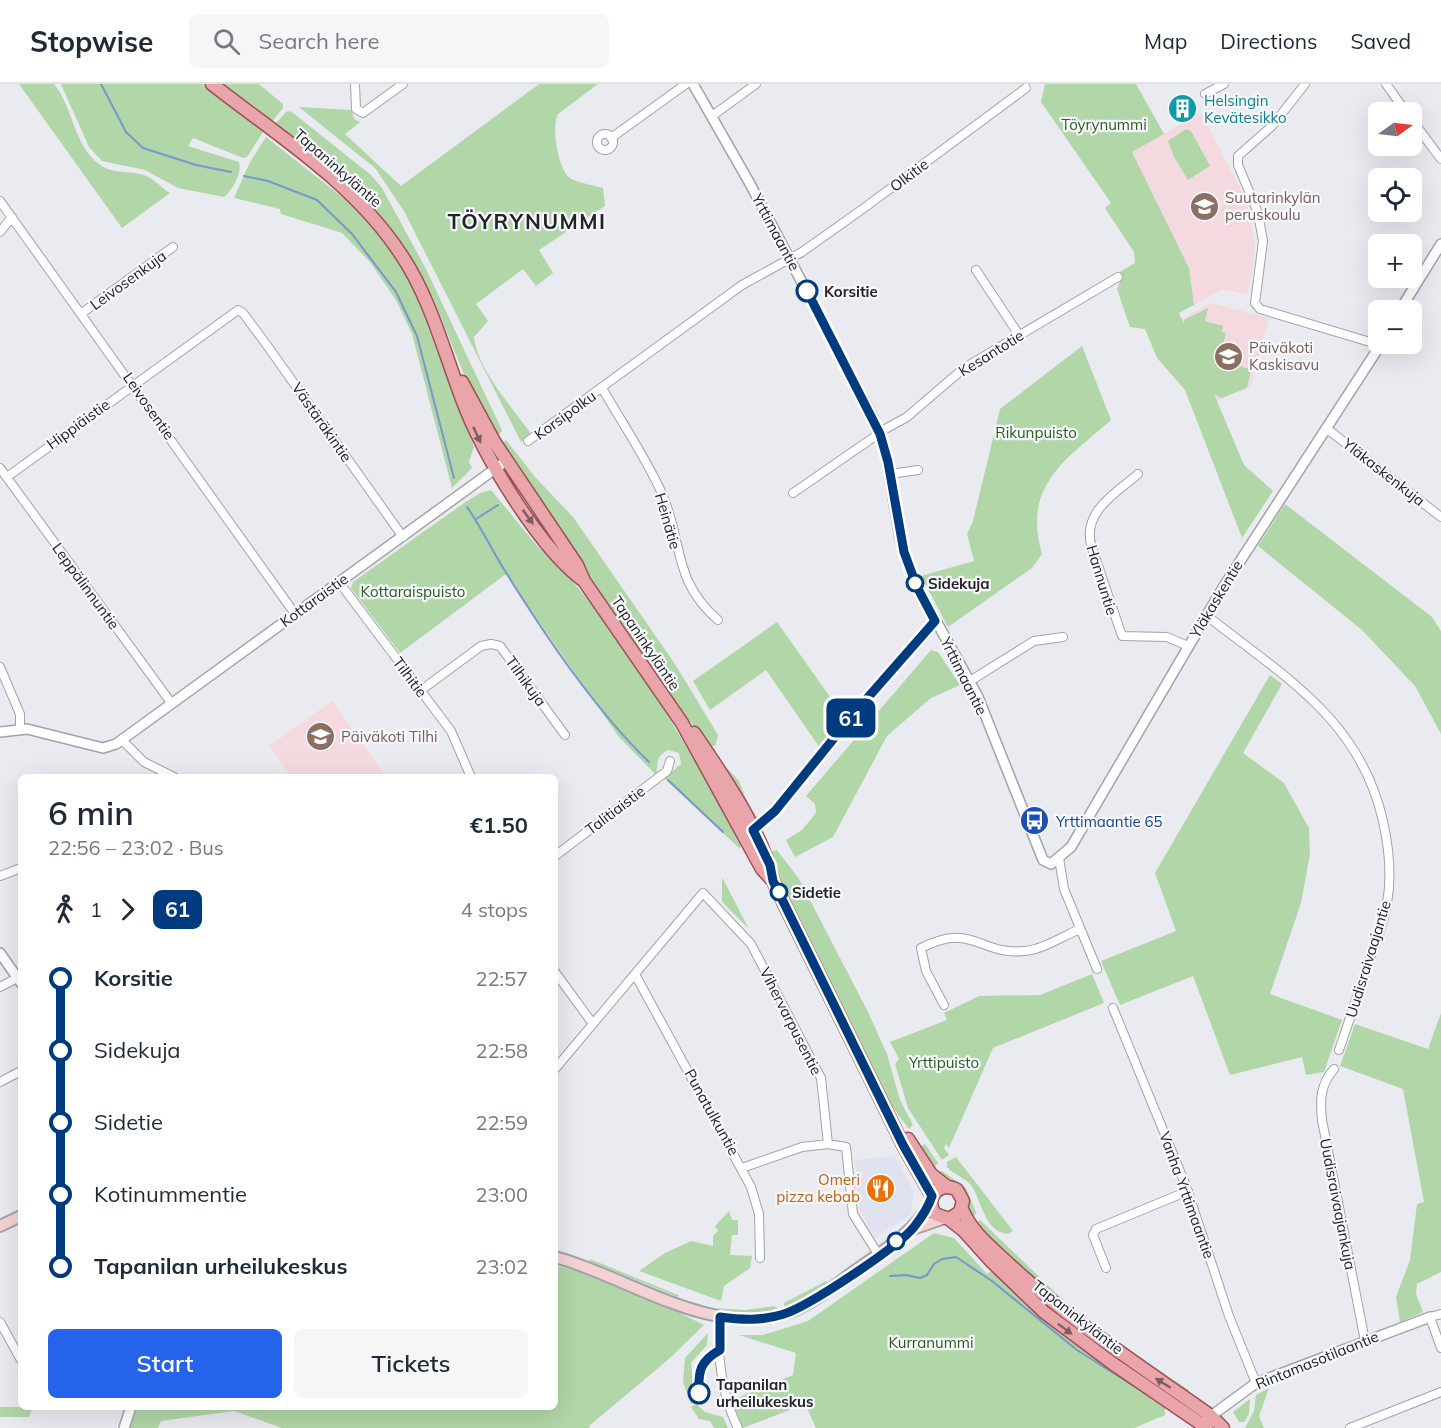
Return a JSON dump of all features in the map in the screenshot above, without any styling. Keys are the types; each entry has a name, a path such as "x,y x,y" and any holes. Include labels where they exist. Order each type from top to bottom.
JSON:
{"main road":[{"name":"Tapaninkyläntie","path":"212,84 318,167 380,225 401,254 419,287 450,360 472,425 495,468 528,518 571,571 584,581"},
{"name":"Tapaninkyläntie","path":"450,360 506,461 577,565 584,581 682,723 749,832 762,869 773,881 931,1199"},
{"name":"Tapaninkyläntie","path":"892,1119 931,1174 946,1186"},
{"path":"558,1258 582,1264 720,1317 752,1320 796,1310 819,1297 913,1229 946,1219 962,1209 963,1201 960,1193 946,1186 939,1188 913,1229"},
{"path":"931,1199 933,1211 946,1219"},
{"name":"Tapaninkyläntie","path":"962,1209 987,1244 1052,1303 1207,1423"},
{"path":"0,1226 18,1217"},
{"name":"Tapaninkyläntie","path":"946,1219 1044,1312 1112,1363 1207,1423"},
{"path":"1207,1423 1223,1428"}],"street":[{"path":"356,84 356,109 363,113 403,84"},
{"path":"611,138 686,84"},
{"name":"Yrttimaantie","path":"693,84 790,259 880,434 890,474 904,552 917,587 970,681 1043,861 1051,864 1059,858"},
{"path":"712,116 756,84"},
{"path":"1205,94 1224,84"},
{"path":"1305,84 1272,126 1238,156 1238,165 1258,213 1263,241 1255,303 1260,309 1368,340"},
{"path":"1386,84 1399,102"},
{"name":"Olkitie","path":"790,259 867,206 1026,88"},
{"path":"1422,133 1441,159"},
{"name":"Leivosentie","path":"0,201 133,384 295,614"},
{"path":"0,232 12,217"},
{"path":"1406,300 1441,244"},
{"name":"Leivosenkuja","path":"82,313 174,247"},
{"path":"602,388 742,285 790,259"},
{"path":"976,270 1019,335"},
{"name":"Kesantotie","path":"793,493 933,397 964,368 1114,279"},
{"name":"Hippiäistie","path":"7,477 238,310"},
{"name":"Västäräkintie","path":"238,310 247,317 279,361 403,537"},
{"name":"Yläkaskentie","path":"1059,858 1071,847 1206,615 1374,354"},
{"name":"Korsipolku","path":"528,441 602,388"},
{"name":"Heinätie","path":"602,388 663,496 685,579 707,611 718,620"},
{"name":"Yläkaskenkuja","path":"1326,428 1441,517"},
{"name":"Kottaraistie","path":"122,740 506,461"},
{"name":"Leppälinnuntie","path":"0,468 171,704"},
{"path":"890,474 918,470"},
{"name":"Hannuntie","path":"1138,474 1095,513 1089,530 1091,545 1122,636 1174,639 1188,646"},
{"name":"Tilhitie","path":"339,582 450,731 470,774"},
{"name":"Uudisraivaajantie","path":"1206,615 1290,681 1331,718 1354,747 1371,780 1380,807 1389,861 1387,902 1339,1050"},
{"path":"749,832 775,811 856,711 935,621"},
{"path":"970,681 1034,641 1063,637"},
{"name":"Tilhikuja","path":"420,691 481,646 491,644 500,646 566,735"},
{"path":"0,667 20,714 20,728"},
{"path":"0,732 20,728 103,748 122,740 144,762 168,774"},
{"name":"Talitiaistie","path":"558,854 667,771 670,761"},
{"path":"1059,858 1064,889 1097,969"},
{"path":"0,876 18,869"},
{"name":"Vihervarpusentie","path":"636,976 703,893 751,944 821,1078 828,1144"},
{"path":"944,1005 926,971 921,948 938,940 956,936 1010,951 1023,951 1080,929"},
{"path":"0,953 18,979"},
{"path":"558,976 593,1024"},
{"path":"558,1065 636,976"},
{"name":"Punatulkuntie","path":"636,976 751,1187 759,1214 760,1258"},
{"path":"0,987 18,980"},
{"name":"Vanha Yrttimaantie","path":"1113,1008 1188,1191 1229,1316 1256,1383"},
{"name":"Uudisraivaajankuja","path":"1334,1069 1322,1087 1320,1102 1322,1120 1365,1341"},
{"path":"0,1082 18,1073"},
{"path":"742,1168 802,1147 828,1144 846,1147 853,1214 878,1254"},
{"path":"1106,1268 1093,1235 1095,1229 1188,1191"},
{"name":"Rintamasotilaantie","path":"1207,1423 1256,1383 1441,1314"},
{"path":"720,1317 719,1337 727,1402 738,1428"},
{"path":"1430,1317 1441,1348"},
{"path":"0,1322 18,1355"},
{"path":"1350,1428 1441,1392"},
{"path":"124,1428 130,1410"}],"shaded area":[{"name":"Suutarinkylän peruskoulu","path":"1201,113 1246,199 1255,242 1253,268 1247,295 1223,289 1194,305 1189,268 1132,152"},
{"name":"Päiväkoti Kaskisavu","path":"1211,303 1269,318 1250,387 1217,401 1181,319"},
{"name":"Päiväkoti Tilhi","path":"332,701 384,774 289,774 269,746"},
{"path":"895,1156 914,1192 911,1214 875,1238 859,1210 855,1160"}],"green space":[{"path":"19,84 54,84 66,104 84,147 99,164 110,170 147,176 170,193 122,228"},
{"path":"61,84 203,84 263,132 247,157 243,158 193,138 188,146 239,162 238,176 231,190 224,197 178,188 145,170 102,161 89,147"},
{"path":"223,84 259,84 283,104 283,108 272,122"},
{"path":"539,84 598,84 558,114 555,128 559,157 566,173 576,181 603,188 605,206 539,250 553,273 536,286 523,269 476,304 488,321 474,337 477,349 489,375 531,434 521,442 404,211 375,168 299,107 351,110 355,120 360,122 345,134 401,186"},
{"name":"Töyrynummi","path":"1045,84 1136,84 1164,134 1132,152 1189,268 1194,305 1179,313 1184,324 1184,320 1208,308 1205,321 1223,326 1222,332 1226,333 1221,352 1231,355 1229,364 1251,369 1247,388 1221,398 1214,394 1244,465 1273,491 1242,538 1185,390 1157,358 1145,329 1130,327 1117,289 1121,279 1118,273 1135,263 1134,252 1105,208 1111,203 1041,102"},
{"path":"287,111 292,112 371,175 382,188 426,269 500,426 502,431 499,435 496,436 471,392 434,300 405,248 371,204 275,124"},
{"path":"1186,129 1191,131 1210,166 1188,180 1174,157 1168,141"},
{"path":"266,137 365,215 396,257 414,290 474,447 469,462 472,468 452,488 412,334 396,300 370,262 342,233 281,214 280,209 234,198 250,162"},
{"name":"Rikunpuisto","path":"1082,346 1111,420 1064,462 1052,476 1043,492 1038,510 1037,530 1042,554 1032,568 948,627 921,576 974,561 967,534 973,521 1000,409"},
{"path":"506,440 535,477 573,517 675,664 718,735 715,746 712,746 700,733 666,690 501,443"},
{"name":"Kottaraispuisto","path":"491,490 538,547 553,558 594,607 655,694 744,844 739,848 664,778 681,764 679,753 668,750 661,755 656,775 619,737 506,574 400,653 351,588 353,582 464,503 480,493"},
{"path":"1285,504 1432,617 1441,631 1441,734 1415,686 1362,630 1258,546"},
{"path":"777,622 845,718 820,748 766,670 710,710 693,681"},
{"path":"931,650 938,652 960,685 931,698 887,736 833,837 795,857 786,840 802,830 816,813 815,804 806,796"},
{"path":"1270,675 1282,684 1243,753 1284,783 1309,828 1310,854 1301,903 1270,994 1342,1020 1324,1072 1306,1075 1302,1057 1230,1075 1193,976 1120,1005 1101,961 1176,931 1155,873"},
{"path":"726,767 739,781 751,812"},
{"path":"777,850 799,879 868,1012 887,1054 900,1100 913,1125 909,1129 890,1104 768,853"},
{"path":"723,879 749,929 722,902"},
{"path":"779,903 895,1137 893,1138 776,905"},
{"name":"Yrttipuisto","path":"1092,974 1104,1003 993,1048 949,1148 946,1144 944,1148 949,1155 942,1160 908,1108 895,1064 899,1059 890,1042 947,1020 944,1013 979,996 1040,995"},
{"path":"1441,1013 1441,1272 1417,1284 1416,1294 1423,1312 1400,1322 1396,1297 1410,1260 1417,1204 1424,1202 1403,1089 1340,1066 1355,1024 1428,1049"},
{"path":"925,1144 938,1163 931,1170 919,1147"},
{"path":"956,1157 1013,1231 1008,1234 1000,1232 988,1221 970,1184 947,1167 947,1162"},
{"path":"942,1171 966,1188 976,1212 973,1219 949,1182 935,1174"},
{"path":"729,1211 732,1220 738,1220 738,1235 732,1235 730,1255 752,1256 750,1268 724,1286 721,1301 639,1271 665,1253 691,1241 713,1246 713,1236 718,1231 715,1226"},
{"path":"980,1220 1081,1317 1189,1390 1186,1395 1058,1304 974,1225"},
{"name":"Kurranummi","path":"934,1233 954,1238 987,1274 991,1271 1035,1310 1160,1398 1151,1399 1165,1408 1165,1415 1134,1428 816,1428 805,1404 743,1428 732,1400 793,1375 796,1353 739,1335 763,1335 808,1321"},
{"path":"590,1259 678,1295 678,1297 589,1261"},
{"path":"558,1266 583,1273 664,1305 704,1325 670,1358 589,1426 590,1428 282,1428 234,1411 161,1421 158,1428 129,1428 135,1410 558,1410"},
{"path":"826,1281 829,1283 808,1297 784,1308 784,1303"},
{"path":"774,1306 779,1309 744,1313 714,1308 745,1310"},
{"path":"708,1333 707,1345 691,1363 695,1402 691,1404 683,1382 685,1358"},
{"path":"1269,1388 1259,1416 1264,1428 1245,1428 1254,1411 1256,1395"},
{"path":"1250,1399 1249,1414 1244,1422 1239,1422 1233,1412"},
{"path":"696,1404 705,1412 723,1417 728,1428 714,1428 710,1421 699,1419 691,1407"},
{"path":"0,1407 32,1410 29,1417 0,1417"}],"waterway":[{"path":"101,84 126,132 143,148 196,165 231,172"},
{"path":"244,176 268,181 317,200 352,234 396,292 417,336 454,478"},
{"path":"476,519 498,505"},
{"path":"467,507 554,646 590,696 649,762"},
{"path":"668,780 723,832"},
{"path":"890,1276 906,1275 920,1278 927,1275 934,1264 942,1259 956,1257 992,1281 1077,1350 1145,1393"}],"bus line":[{"name":"61","path":"699,1393 698,1372 701,1364 708,1356 720,1350 720,1317 739,1320 762,1319 796,1310 807,1304 913,1229 927,1210 932,1196 903,1145 773,881 770,865 753,830 775,811 856,711 935,621 917,587 904,552 897,525 888,462 880,434 807,291"}],"place":[{"name":"Helsingin Kevätesikko","path":"1183,109"},
{"name":"Suutarinkylän peruskoulu","path":"1204,206"},
{"name":"Korsitie","path":"807,291"},
{"name":"Päiväkoti Kaskisavu","path":"1228,356"},
{"name":"Sidekuja","path":"915,583"},
{"name":"Päiväkoti Tilhi","path":"320,736"},
{"name":"Yrttimaantie 65","path":"1035,821"},
{"name":"Sidetie","path":"779,892"},
{"name":"Omeri pizza kebab","path":"881,1188"},
{"name":"Tapanilan urheilukeskus","path":"699,1393"}],"district":[{"name":"TÖYRYNUMMI","path":"527,221"}]}
